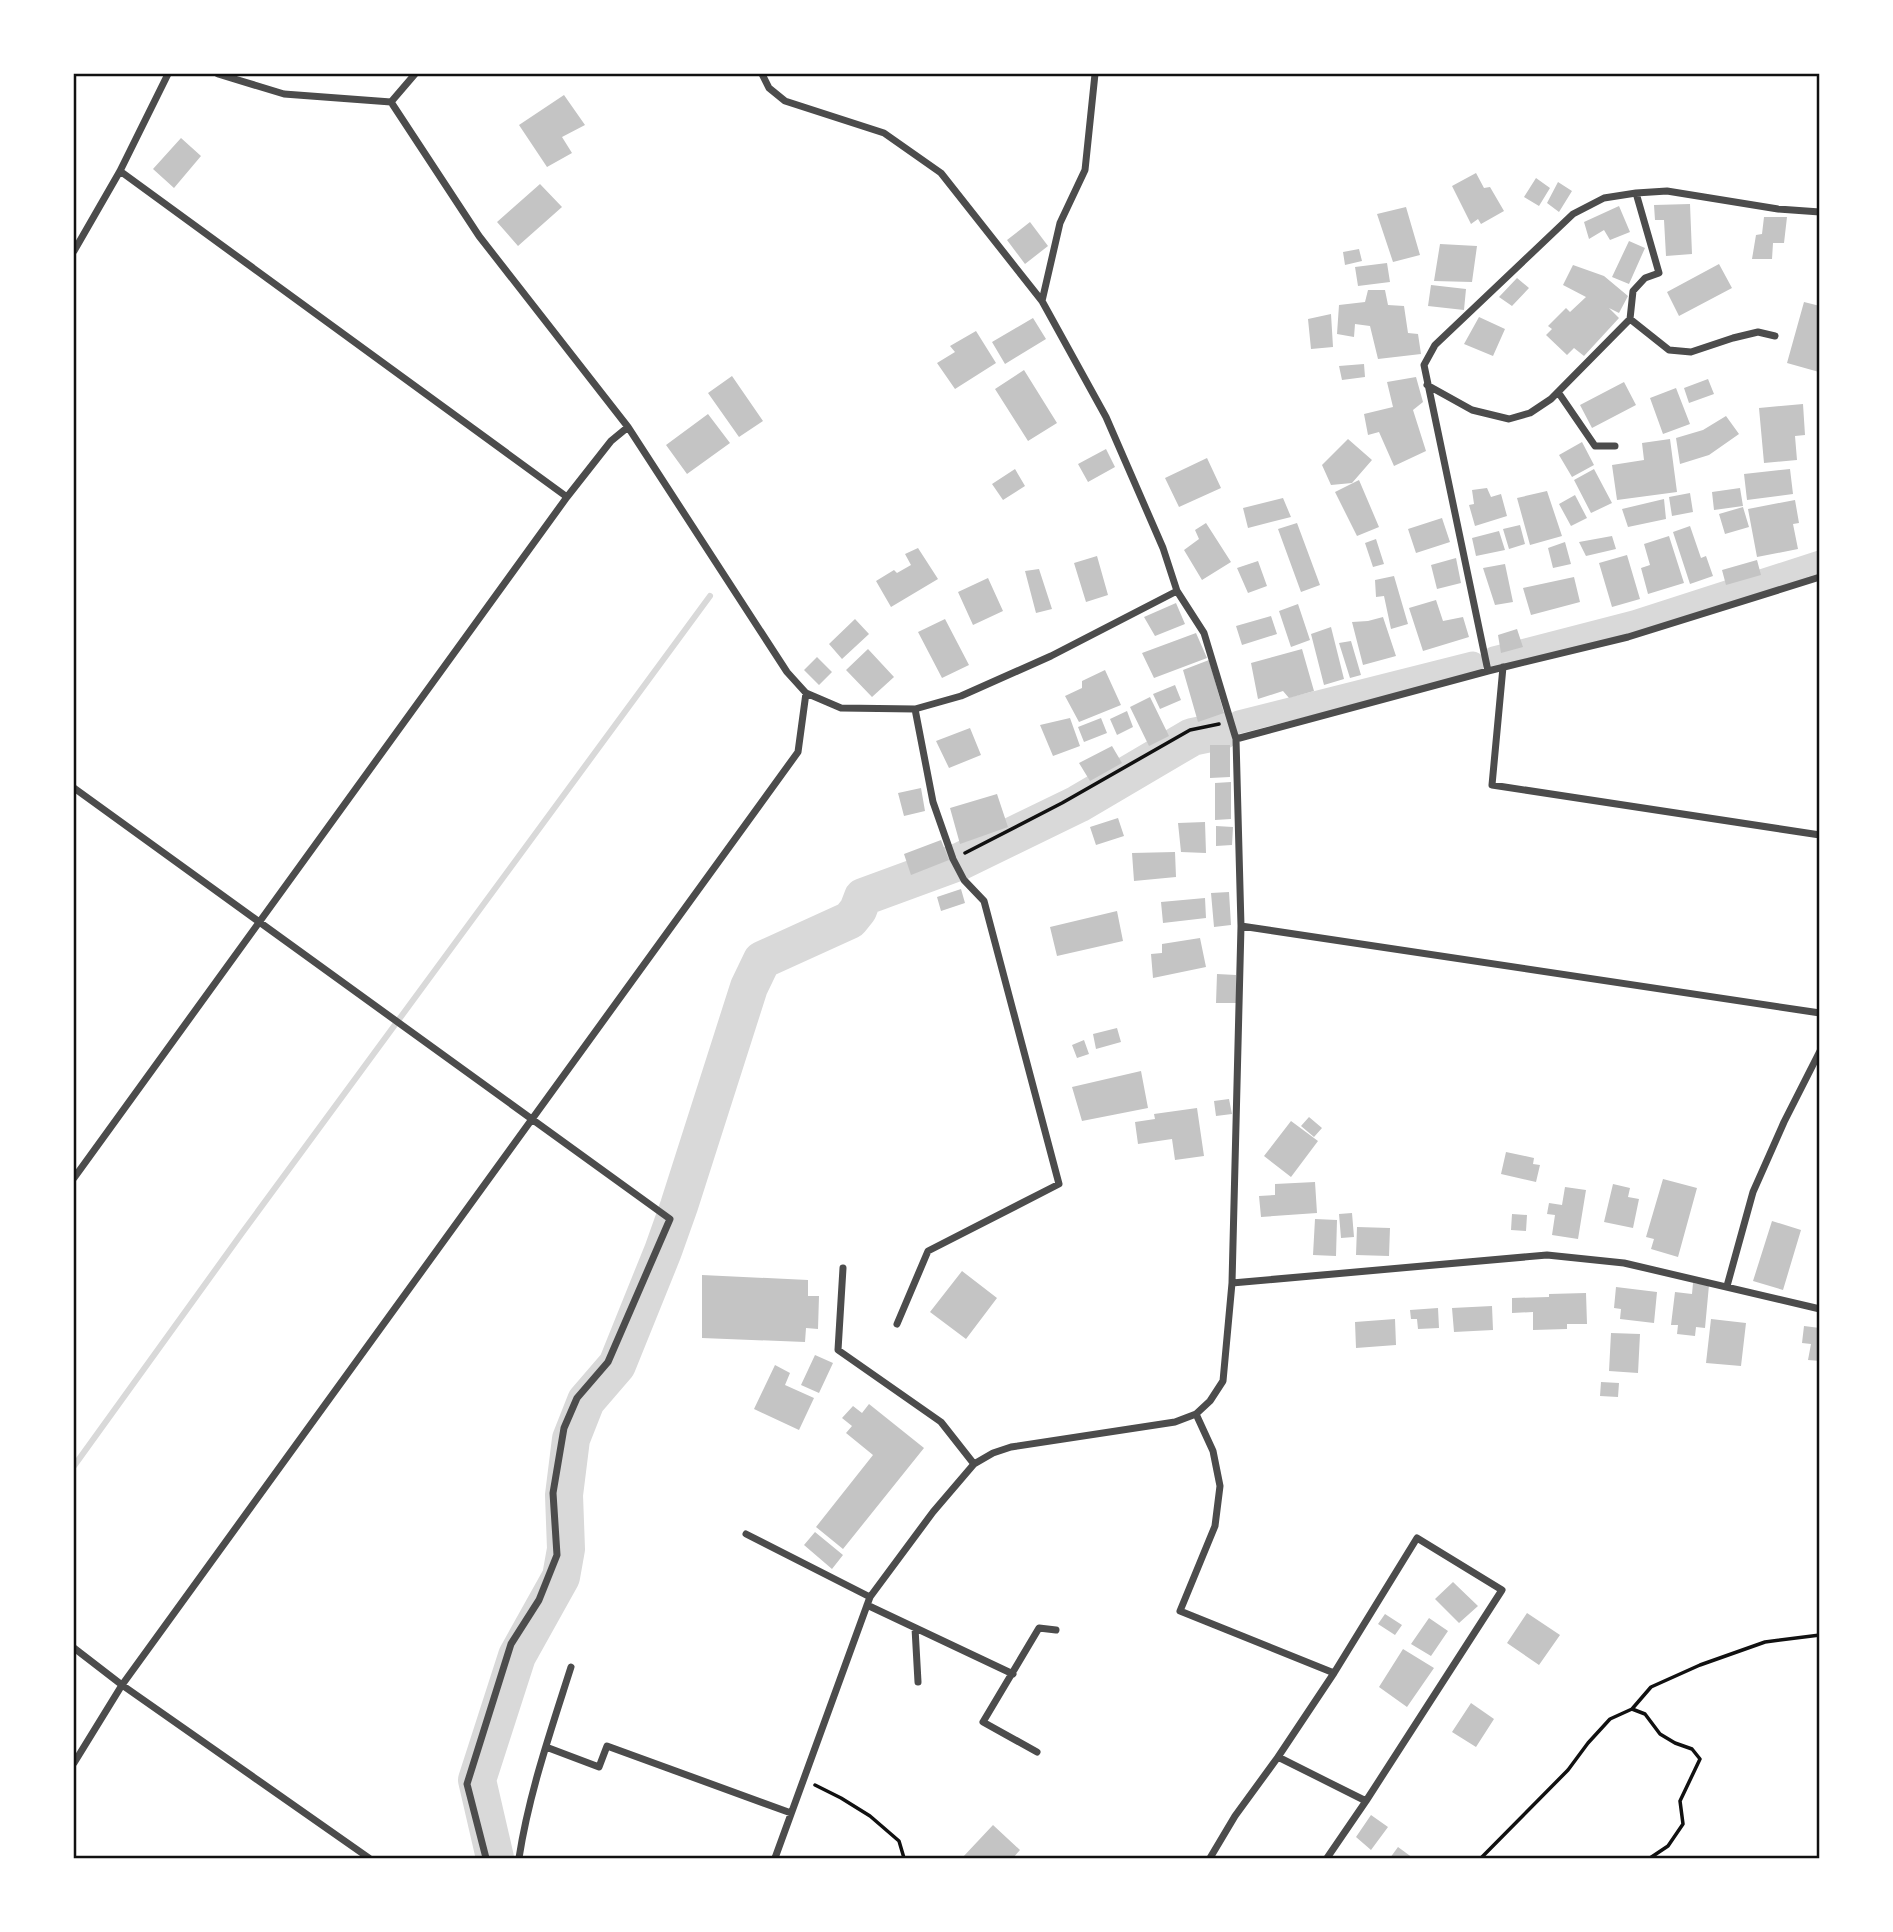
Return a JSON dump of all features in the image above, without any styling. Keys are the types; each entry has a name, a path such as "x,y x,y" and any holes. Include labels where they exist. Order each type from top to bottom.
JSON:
{"street":[{"path":"74,251 120,171 168,74"},
{"path":"218,74 284,94 391,102"},
{"path":"391,102 415,74"},
{"path":"762,74 769,88 785,101 884,133 941,173 1042,301 1106,417 1163,548 1177,591 1204,633 1236,739 1241,926 1231,1283 1223,1381 1210,1401 1196,1414 1175,1422 1011,1447 974,1464 933,1512 869,1601 775,1858"},
{"path":"1042,301 1060,223 1085,170 1095,74"},
{"path":"391,102 479,236 628,427 787,672 806,693 841,708 915,709 961,696 1040,661 1177,591"},
{"path":"120,171 567,497"},
{"path":"1488,671 1423,365 1435,345 1573,214 1604,198 1667,191 1778,209 1819,212"},
{"path":"1427,384 1472,410 1509,419 1530,412 1558,393 1630,319 1633,291 1646,278 1658,273 1636,193"},
{"path":"1630,319 1669,350 1691,352 1758,332 1774,336"},
{"path":"1558,393 1595,446 1615,446"},
{"path":"74,1178 567,497 611,441 628,427"},
{"path":"1236,739 1503,667 1629,637 1819,577"},
{"path":"1503,667 1492,785 1819,835"},
{"path":"74,1763 122,1685 797,752 806,693"},
{"path":"897,1324 928,1251 1059,1184 984,901 964,880 953,859 933,802 915,709"},
{"path":"74,788 670,1219 608,1362 577,1398 564,1428 553,1493 557,1555 540,1600 511,1644 467,1784 486,1858"},
{"path":"1241,926 1819,1013"},
{"path":"1727,1286 1754,1192 1819,1051"},
{"path":"1231,1283 1547,1255 1624,1263 1819,1309"},
{"path":"843,1268 838,1350 941,1422 974,1464"},
{"path":"1196,1414 1213,1451 1220,1486 1215,1526 1180,1611 1334,1672"},
{"path":"746,1534 915,1628 1013,1674"},
{"path":"1210,1858 1235,1816 1334,1672 1417,1538 1502,1590 1327,1858"},
{"path":"915,1628 918,1682"},
{"path":"1037,1752 983,1722 1040,1628 1056,1630"},
{"path":"74,1647 122,1685 369,1858"},
{"path":"519,1858 522,1836 546,1747 571,1667"},
{"path":"546,1747 600,1767 607,1746 791,1813"},
{"path":"1278,1757 1366,1801"}],"path":[{"path":"953,859 1062,803 1190,730 1231,722"},
{"path":"1481,1858 1568,1770 1610,1719 1632,1709 1651,1687 1700,1665 1765,1642 1819,1635"},
{"path":"1632,1709 1645,1714 1660,1734 1692,1749 1700,1759 1680,1801 1683,1824 1668,1846 1650,1858"},
{"path":"803,1779 870,1816 899,1841 904,1858"}],"building":[{"path":"564,95 585,125 562,137 572,153 547,167 519,125"},
{"path":"181,138 201,156 174,188 153,169"},
{"path":"1476,173 1484,188 1490,187 1504,211 1481,224 1478,219 1471,224 1452,186"},
{"path":"1536,178 1550,188 1539,206 1524,197"},
{"path":"1558,182 1572,191 1559,212 1547,203"},
{"path":"540,184 562,207 518,246 497,222"},
{"path":"1690,204 1692,254 1666,256 1664,220 1655,220 1654,205"},
{"path":"1619,206 1630,232 1610,240 1604,230 1589,239 1584,222"},
{"path":"1406,207 1420,255 1393,262 1377,214"},
{"path":"1764,217 1787,217 1784,243 1773,243 1772,259 1752,259 1756,235 1762,234"},
{"path":"1030,222 1048,246 1025,264 1007,240"},
{"path":"1629,241 1645,248 1629,284 1612,277"},
{"path":"1440,244 1477,246 1472,282 1434,281"},
{"path":"1359,249 1362,261 1345,265 1343,252"},
{"path":"1387,263 1390,282 1358,286 1355,267"},
{"path":"1719,264 1732,288 1679,316 1667,292"},
{"path":"1573,265 1604,276 1628,296 1619,313 1609,308 1619,318 1584,356 1574,348 1567,355 1546,335 1552,329 1548,326 1566,308 1570,312 1586,297 1563,285"},
{"path":"1517,278 1529,288 1512,306 1499,297"},
{"path":"1431,285 1466,289 1464,310 1428,306"},
{"path":"1368,290 1385,290 1388,305 1404,306 1408,333 1418,334 1421,354 1378,359 1370,326 1355,324 1354,337 1337,334 1339,305 1365,302"},
{"path":"1804,302 1820,306 1819,372 1787,363"},
{"path":"1331,314 1333,347 1311,349 1308,319"},
{"path":"1479,317 1505,329 1493,356 1464,344"},
{"path":"1033,318 1046,339 1005,364 992,342"},
{"path":"976,331 996,363 955,389 937,363 955,352 950,346"},
{"path":"1364,364 1365,377 1342,380 1339,366"},
{"path":"1024,370 1057,423 1028,441 995,389"},
{"path":"732,376 763,421 739,437 708,393"},
{"path":"1416,377 1423,402 1413,410 1426,451 1394,466 1379,432 1368,435 1364,414 1393,407 1387,382"},
{"path":"1708,379 1714,394 1689,403 1684,388"},
{"path":"1624,382 1636,405 1592,428 1580,405"},
{"path":"1676,388 1690,424 1663,434 1650,398"},
{"path":"1803,404 1805,435 1795,436 1797,460 1764,463 1759,408"},
{"path":"708,414 730,443 687,474 666,445"},
{"path":"1726,416 1739,434 1709,455 1680,464 1676,438 1703,430"},
{"path":"1348,439 1372,460 1352,483 1331,485 1322,465"},
{"path":"1670,439 1677,492 1617,500 1612,465 1644,460 1642,443"},
{"path":"1582,442 1594,465 1572,477 1559,455"},
{"path":"1106,449 1115,467 1088,482 1078,464"},
{"path":"1207,458 1221,488 1179,507 1165,478"},
{"path":"1015,469 1025,486 1003,500 992,484"},
{"path":"1594,469 1612,503 1591,513 1574,480"},
{"path":"1790,469 1793,494 1747,500 1744,474"},
{"path":"1359,480 1379,527 1357,536 1335,492"},
{"path":"1487,488 1491,497 1501,494 1507,516 1475,526 1469,505 1474,504 1472,490"},
{"path":"1740,488 1743,506 1714,510 1712,492"},
{"path":"1547,491 1562,536 1530,545 1517,498"},
{"path":"1690,493 1693,512 1672,516 1669,497"},
{"path":"1575,495 1587,518 1571,526 1559,504"},
{"path":"1283,498 1291,517 1248,528 1243,508"},
{"path":"1664,499 1666,519 1628,527 1622,509"},
{"path":"1795,500 1799,523 1793,524 1798,549 1757,557 1748,509"},
{"path":"1743,507 1749,527 1725,534 1719,514"},
{"path":"1442,518 1450,542 1416,553 1408,529"},
{"path":"1206,523 1231,562 1202,580 1184,550 1199,539 1195,530"},
{"path":"1297,523 1320,585 1301,592 1278,529"},
{"path":"1520,525 1525,544 1509,549 1503,529"},
{"path":"1690,526 1701,558 1706,556 1713,576 1690,584 1673,532"},
{"path":"1499,531 1505,550 1476,556 1472,538"},
{"path":"1612,536 1616,549 1586,556 1579,542"},
{"path":"1669,536 1684,583 1648,594 1641,568 1650,565 1644,544"},
{"path":"1376,539 1384,564 1373,567 1365,543"},
{"path":"1565,542 1571,564 1553,568 1548,548"},
{"path":"918,548 938,579 891,607 876,581 894,570 897,573 911,565 905,554"},
{"path":"1627,555 1640,599 1612,607 1599,563"},
{"path":"1097,556 1108,595 1086,602 1074,563"},
{"path":"1456,558 1461,583 1437,589 1431,565"},
{"path":"1757,560 1761,575 1726,585 1722,570"},
{"path":"1258,561 1267,586 1248,593 1237,568"},
{"path":"1505,564 1513,602 1495,605 1483,568"},
{"path":"1039,569 1052,609 1036,613 1025,571"},
{"path":"1394,576 1408,624 1391,629 1384,596 1376,597 1375,580"},
{"path":"1574,577 1580,602 1531,615 1523,588"},
{"path":"988,578 1003,611 973,625 958,592"},
{"path":"1436,600 1443,621 1463,617 1469,637 1423,651 1409,608"},
{"path":"1176,603 1185,624 1155,636 1144,617"},
{"path":"1298,604 1310,640 1291,647 1279,611"},
{"path":"1271,616 1277,634 1242,645 1236,626"},
{"path":"1383,617 1396,656 1363,665 1352,622"},
{"path":"855,619 869,634 842,659 829,644"},
{"path":"945,619 969,665 942,678 918,632"},
{"path":"1331,627 1344,679 1324,685 1311,634"},
{"path":"1517,629 1523,647 1501,653 1498,635"},
{"path":"1196,633 1207,658 1154,678 1142,653"},
{"path":"1351,641 1361,675 1350,678 1339,643"},
{"path":"868,649 894,677 872,697 846,670"},
{"path":"1302,649 1314,691 1289,698 1283,691 1258,699 1251,663"},
{"path":"817,657 832,672 819,685 804,670"},
{"path":"1209,660 1224,713 1198,722 1183,670"},
{"path":"1105,670 1121,705 1079,722 1065,696 1082,688 1082,681"},
{"path":"1175,685 1181,700 1160,709 1153,694"},
{"path":"1150,697 1169,736 1149,746 1130,707"},
{"path":"1127,711 1133,727 1117,735 1110,719"},
{"path":"1070,718 1080,746 1053,756 1040,725"},
{"path":"1101,718 1107,733 1084,742 1078,727"},
{"path":"970,728 981,755 949,768 936,741"},
{"path":"1210,745 1230,745 1230,777 1210,778"},
{"path":"1112,746 1122,763 1090,781 1079,763"},
{"path":"1231,782 1231,819 1215,820 1215,783"},
{"path":"921,788 925,811 904,816 898,793"},
{"path":"997,794 1008,827 960,844 950,808"},
{"path":"1118,818 1124,836 1096,845 1090,827"},
{"path":"1205,822 1206,853 1181,852 1178,823"},
{"path":"1216,826 1233,827 1232,845 1216,846"},
{"path":"941,840 949,860 911,875 904,854"},
{"path":"1175,852 1176,877 1134,881 1132,853"},
{"path":"961,889 965,903 941,911 937,897"},
{"path":"1229,892 1231,925 1214,927 1211,893"},
{"path":"1205,898 1206,918 1163,923 1161,902"},
{"path":"1117,911 1123,941 1057,956 1050,927"},
{"path":"1200,938 1206,967 1153,978 1151,954 1162,953 1162,944"},
{"path":"1217,974 1236,975 1236,1003 1216,1003"},
{"path":"1117,1028 1121,1042 1096,1049 1093,1034"},
{"path":"1084,1040 1089,1054 1077,1058 1072,1045"},
{"path":"1141,1071 1148,1108 1082,1121 1072,1087"},
{"path":"1229,1099 1232,1114 1216,1116 1214,1101"},
{"path":"1197,1108 1204,1156 1175,1160 1172,1139 1138,1144 1135,1122 1155,1119 1154,1114"},
{"path":"1309,1117 1322,1128 1314,1137 1301,1126"},
{"path":"1291,1121 1318,1141 1291,1177 1264,1156"},
{"path":"1506,1152 1534,1158 1533,1164 1540,1165 1536,1182 1501,1174"},
{"path":"1663,1179 1697,1188 1678,1257 1651,1249 1654,1239 1646,1237"},
{"path":"1315,1182 1317,1213 1261,1217 1259,1196 1275,1195 1275,1184"},
{"path":"1613,1184 1630,1188 1628,1197 1639,1199 1633,1228 1604,1222"},
{"path":"1565,1187 1586,1190 1578,1239 1552,1235 1555,1215 1547,1214 1549,1203 1562,1205"},
{"path":"1352,1213 1354,1237 1341,1238 1339,1214"},
{"path":"1512,1214 1527,1215 1526,1231 1511,1230"},
{"path":"1315,1219 1337,1220 1336,1256 1313,1255"},
{"path":"1772,1221 1801,1230 1783,1290 1753,1281"},
{"path":"1357,1227 1390,1228 1389,1256 1356,1255"},
{"path":"962,1271 997,1298 966,1339 930,1312"},
{"path":"702,1275 808,1280 808,1296 819,1296 818,1329 806,1328 805,1342 702,1338"},
{"path":"1693,1283 1709,1285 1705,1328 1696,1327 1695,1336 1677,1334 1678,1325 1671,1325 1675,1292 1692,1294"},
{"path":"1616,1287 1657,1292 1654,1323 1620,1319 1621,1309 1614,1308"},
{"path":"1586,1293 1587,1324 1567,1324 1567,1329 1533,1330 1533,1312 1512,1313 1512,1298"},
{"path":"1492,1306 1493,1330 1454,1332 1452,1308"},
{"path":"1438,1308 1439,1328 1418,1329 1417,1319 1411,1319 1410,1310"},
{"path":"1395,1319 1396,1345 1356,1348 1355,1322"},
{"path":"1711,1319 1746,1323 1741,1366 1706,1363"},
{"path":"1804,1326 1820,1328 1820,1361 1808,1360 1811,1344 1802,1343"},
{"path":"1611,1333 1640,1334 1638,1373 1609,1371"},
{"path":"815,1355 833,1363 819,1393 801,1385"},
{"path":"775,1365 790,1373 785,1385 814,1398 799,1430 754,1409"},
{"path":"1601,1382 1619,1383 1618,1397 1600,1396"},
{"path":"869,1404 924,1448 843,1549 816,1527 873,1455 846,1433 852,1426 842,1418 853,1406 862,1413"},
{"path":"815,1532 843,1555 832,1569 804,1545"},
{"path":"1453,1582 1478,1606 1459,1623 1435,1599"},
{"path":"1527,1613 1560,1635 1539,1665 1507,1643"},
{"path":"1385,1614 1402,1625 1395,1635 1378,1624"},
{"path":"1429,1618 1448,1631 1431,1656 1411,1644"},
{"path":"1403,1649 1434,1668 1407,1707 1379,1687"},
{"path":"1471,1703 1494,1719 1476,1747 1452,1732"},
{"path":"1371,1815 1388,1827 1371,1850 1356,1837"},
{"path":"993,1825 1020,1850 1013,1858 962,1858"},
{"path":"1398,1847 1413,1858 1390,1858"}],"waterway":[{"path":"1494,658 1634,622 1820,562"},
{"path":"74,1466 710,596"},
{"path":"1239,722 1473,663"},
{"path":"495,1858 477,1780 517,1656 561,1577 566,1549 564,1495 571,1439 586,1401 617,1365 663,1251 749,987 762,960 850,920 863,897 961,861 1078,804 1192,737 1221,731"}]}
